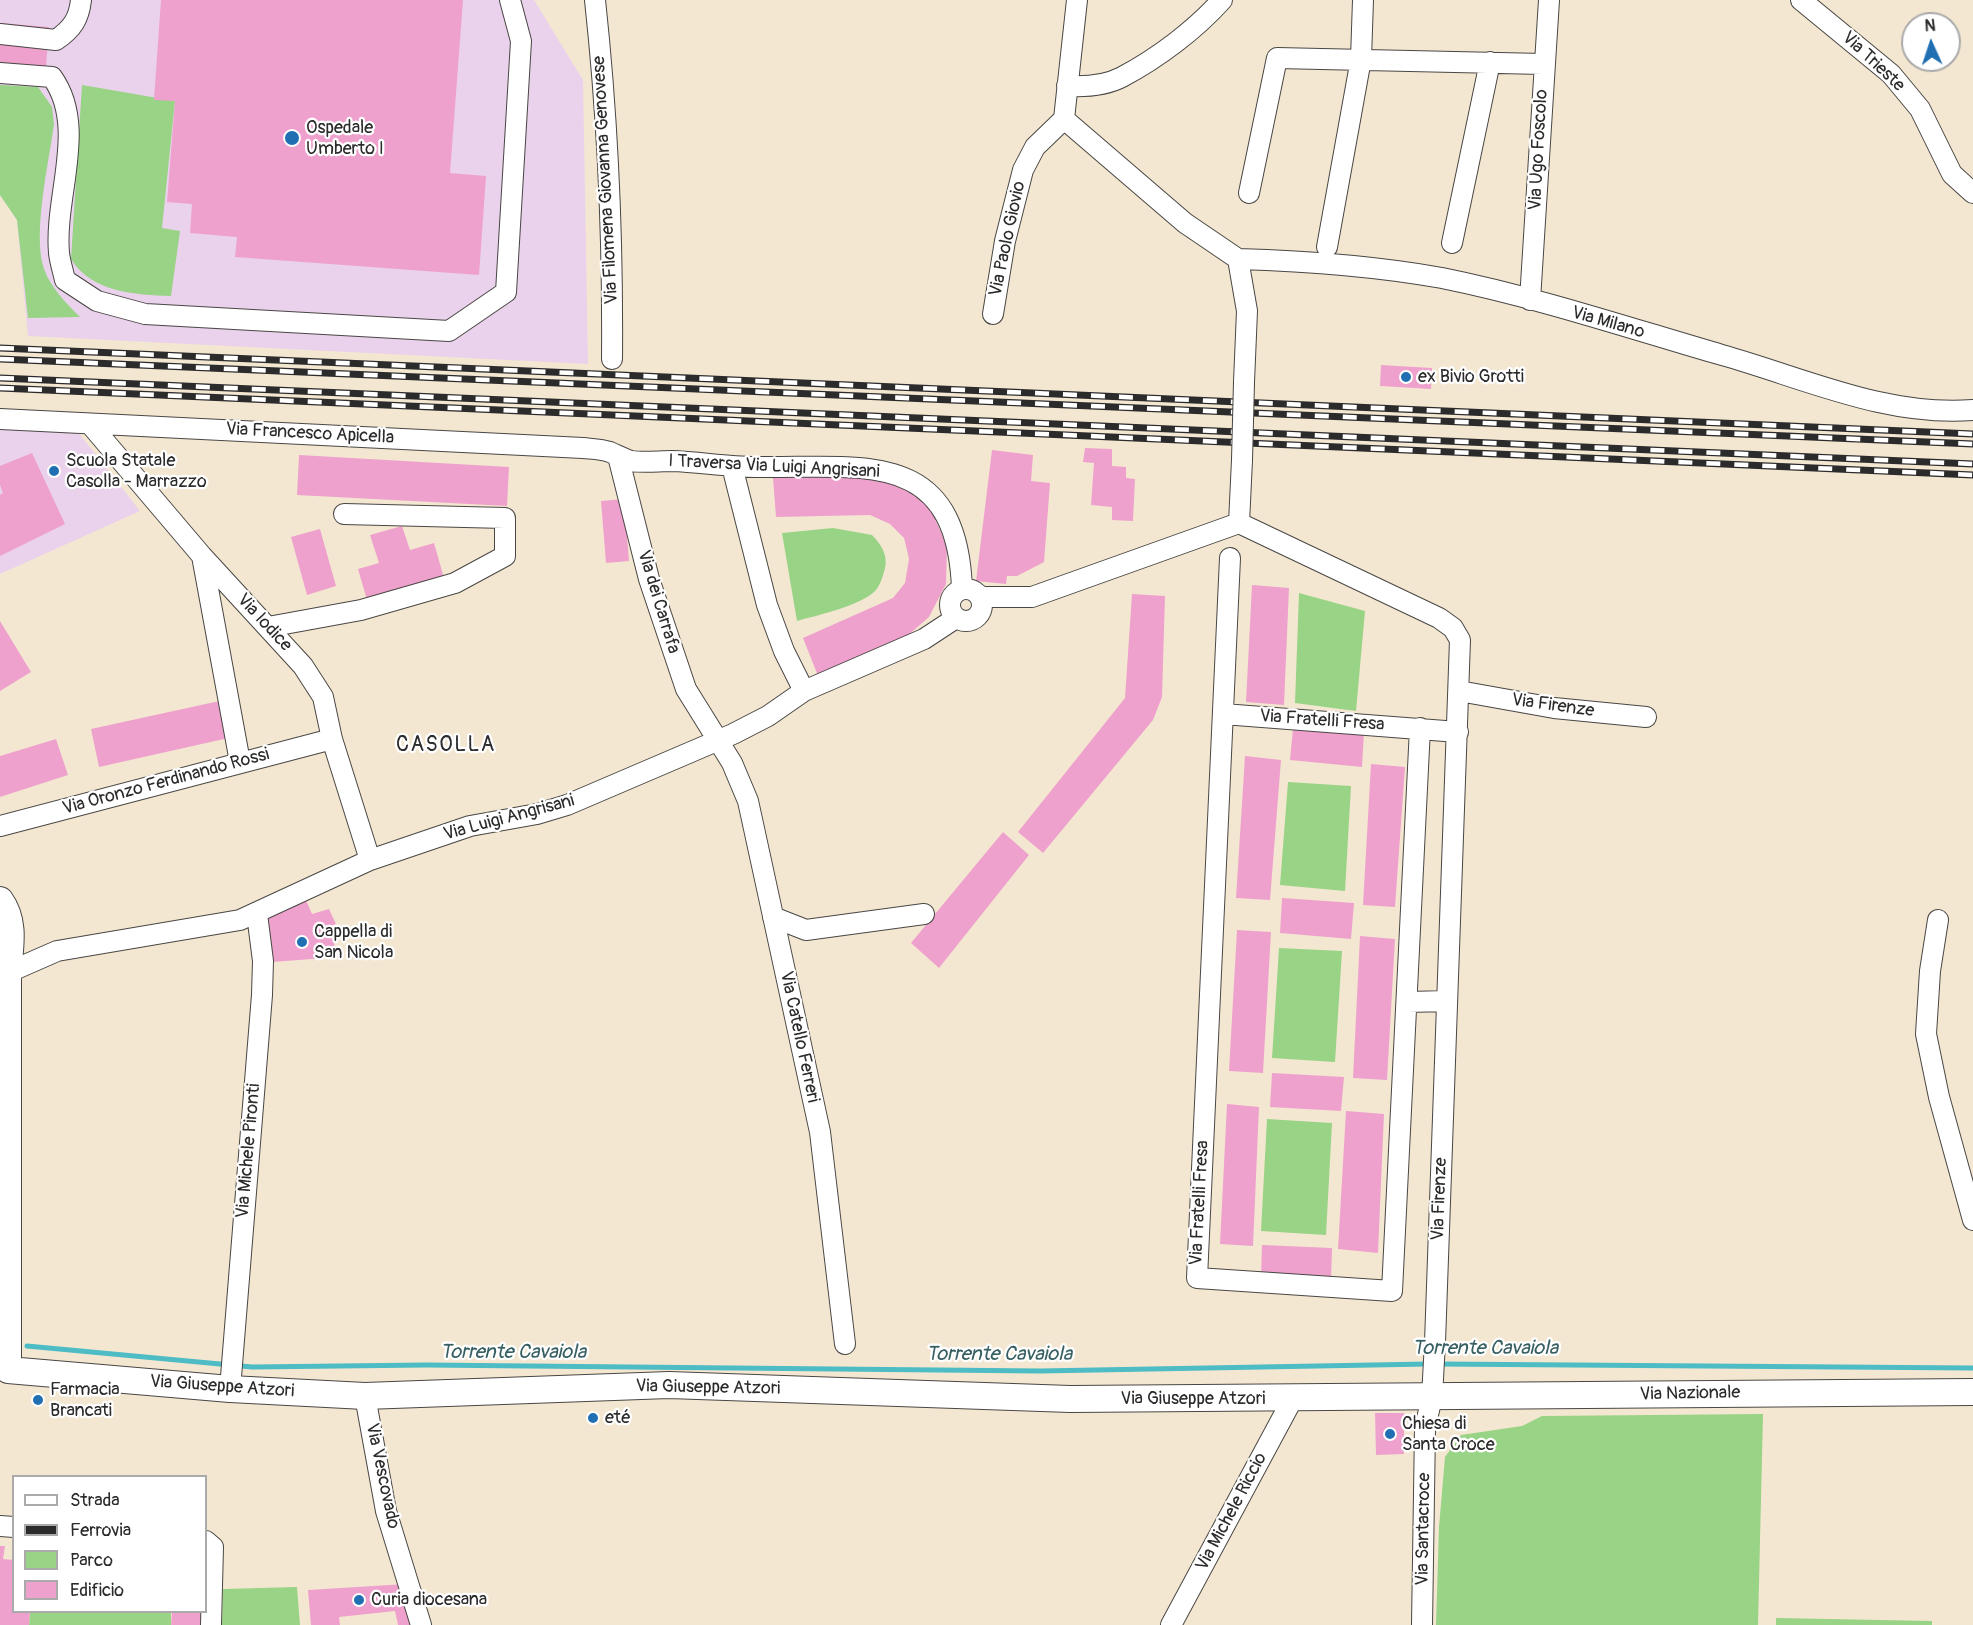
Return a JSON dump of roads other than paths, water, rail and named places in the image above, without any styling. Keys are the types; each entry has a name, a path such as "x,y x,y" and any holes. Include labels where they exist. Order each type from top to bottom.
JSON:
{"main road":[{"path":"0,900 9,919 12,934 4,974 3,1370"},
{"name":"Via Giuseppe Atzori","path":"3,1370 231,1382 364,1396 669,1385 1070,1399 1292,1400 1424,1393"},
{"name":"Via Nazionale","path":"1424,1393 1973,1392"}],"street":[{"path":"0,34 57,40 68,32 79,17 81,0"},
{"path":"0,73 52,76 64,94 70,132 59,233 59,255 66,280 98,301 145,314 449,331 506,292 521,41 510,0"},
{"name":"Via Filomena Giovanna Genovese","path":"595,0 604,82 613,246 612,359"},
{"path":"1077,0 1064,119 1185,223 1238,259 1247,310 1239,523"},
{"path":"1067,86 1089,87 1121,78 1203,21 1222,0"},
{"path":"1327,247 1361,59 1363,0"},
{"name":"Via Ugo Foscolo","path":"1530,300 1543,64 1549,0"},
{"name":"Via Trieste","path":"1801,0 1891,74 1920,109 1952,174 1973,193"},
{"path":"1249,193 1277,58 1543,64"},
{"path":"1452,243 1490,62"},
{"name":"Via Paolo Giovio","path":"993,314 1005,241 1023,170 1035,147 1064,119"},
{"name":"Via Milano","path":"1238,259 1305,261 1442,278 1530,300 1768,368 1858,398 1909,408 1973,410"},
{"name":"Via Francesco Apicella","path":"0,419 583,448 618,456"},
{"name":"Via Iodice","path":"90,424 202,556 303,666 323,697 332,739 370,860"},
{"name":"I Traversa Via Luigi Angrisani","path":"618,456 631,461 869,467 897,474 919,487 940,506 953,530 960,553 962,589 953,594 949,604 956,618"},
{"name":"Via dei Carrafa","path":"618,456 649,579 686,689 717,741"},
{"path":"732,465 767,605 784,651 804,691"},
{"path":"268,627 361,610 455,583 505,556 505,518 344,514"},
{"path":"956,618 966,621 1012,608 1032,597 1239,523 1416,605 1446,623 1460,640 1458,732"},
{"path":"202,556 240,762"},
{"name":"Via Fratelli Fresa","path":"1230,558 1197,1278 1392,1291 1420,728"},
{"path":"962,589 973,590 981,597 1032,597"},
{"path":"976,618 982,608 981,597"},
{"name":"Via Luigi Angrisani","path":"4,974 57,951 240,920 370,860 470,826 537,814 567,805 717,741 768,716 804,691 924,639 956,618"},
{"name":"Via Firenze","path":"1459,691 1554,708 1646,717"},
{"name":"Via Fratelli Fresa","path":"1223,714 1458,732"},
{"name":"Via Firenze","path":"1424,1393 1435,1342 1442,1002 1458,732"},
{"name":"Via Oronzo Ferdinando Rossi","path":"0,826 332,739"},
{"name":"Via Catello Ferreri","path":"717,741 732,763 748,801 820,1132 845,1344"},
{"name":"Via Michele Pironti","path":"231,1382 262,995 263,962 257,914"},
{"path":"773,917 806,930 924,914"},
{"path":"1938,920 1930,970 1926,1034 1940,1097 1973,1220"},
{"path":"1408,1002 1442,1002"},
{"name":"Via Santacroce","path":"1422,1625 1424,1393"},
{"name":"Via Vescovado","path":"364,1396 386,1511 421,1625"},
{"name":"Via Michele Riccio","path":"1171,1625 1292,1400"},
{"path":"209,1544 211,1625"}],"waterway":[{"name":"Torrente Cavaiola","path":"27,1346 252,1367 426,1365 1040,1371 1428,1364"},
{"name":"Torrente Cavaiola","path":"1438,1364 1973,1368"}],"railway":[{"path":"0,348 1973,434"},
{"path":"0,359 1973,444"},
{"path":"0,378 1973,464"},
{"path":"0,388 1973,475"}],"place":[{"name":"Ospedale Umberto I","path":"292,138"},
{"name":"ex Bivio Grotti","path":"1406,377"},
{"name":"Scuola Statale Casolla - Marrazzo","path":"54,471"},
{"name":"Cappella di San Nicola","path":"302,942"},
{"name":"Farmacia Brancati","path":"38,1400"},
{"name":"eté","path":"593,1418"},
{"name":"Chiesa di Santa Croce","path":"1390,1434"},
{"name":"Curia diocesana","path":"359,1600"}],"district":[{"name":"CASOLLA","path":"446,746"}]}
